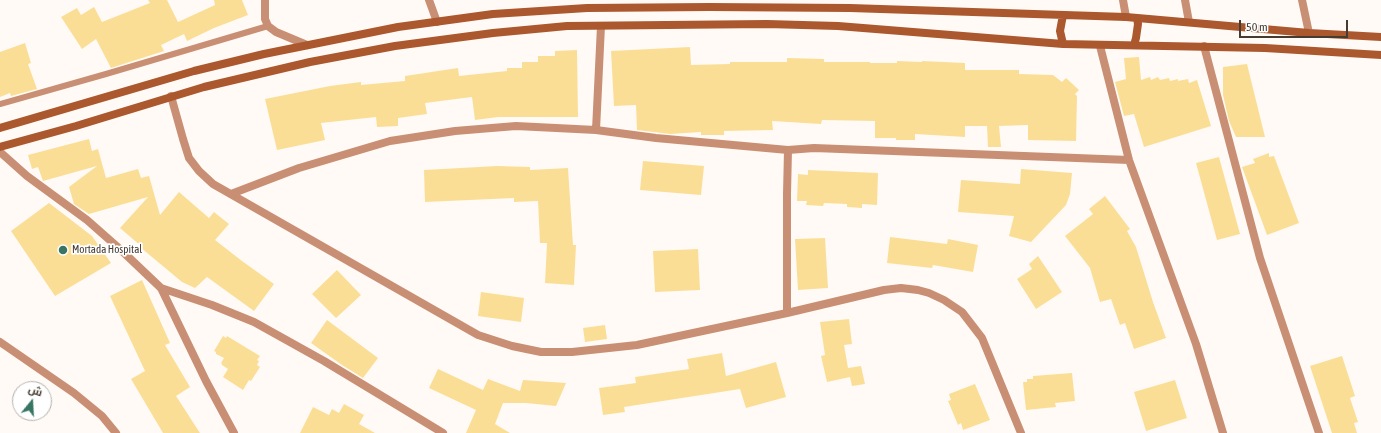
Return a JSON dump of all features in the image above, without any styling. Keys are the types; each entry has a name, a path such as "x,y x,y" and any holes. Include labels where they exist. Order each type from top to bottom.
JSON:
{"main road":[{"path":"0,128 194,71 264,54 398,27 493,14 707,3 1126,17 1309,33 1381,37"},
{"path":"1063,15 1060,31 1063,44"},
{"path":"1134,45 1138,24 1137,18"},
{"path":"0,147 76,126 171,96 310,62 395,46 493,33 567,26 767,24 838,26 1100,46 1204,46 1381,55"}],"street":[{"path":"264,0 265,19 268,26 276,32 307,45"},
{"path":"429,0 437,22"},
{"path":"1123,0 1126,17"},
{"path":"1185,0 1189,22"},
{"path":"1302,0 1309,33"},
{"path":"596,130 601,26"},
{"path":"1100,46 1129,160 1196,344 1223,433"},
{"path":"1204,46 1260,258 1319,433"},
{"path":"171,96 189,158 198,171 213,184 478,335 512,346 541,352 572,352 637,345 788,313 884,290 901,288 918,290 944,300 962,312 982,338 1021,433"},
{"path":"231,194 299,168 390,141 455,131 516,126 596,130 656,138 788,150 814,148 1129,160"},
{"path":"788,150 788,313"},
{"path":"0,152 27,176 87,220 161,288 206,382 234,433"},
{"path":"161,288 212,305 254,322 324,360 443,433"},
{"path":"0,342 74,393 102,416 116,433"}],"lane":[{"path":"0,104 268,26"}],"building":[{"path":"148,0 167,0 178,22 215,5 214,0 242,0 248,15 214,28 187,41 184,34 161,45 164,51 111,68 96,39 82,49 61,17 77,8 81,15 94,7 102,22 150,3"},
{"path":"25,43 31,63 28,64 37,89 11,96 10,93 0,97 0,52"},
{"path":"690,47 691,65 730,64 730,62 787,62 787,58 824,59 824,62 897,63 897,61 922,61 965,63 965,70 1019,70 1019,74 1053,75 1062,82 1066,78 1079,90 1075,94 1077,96 1076,141 1028,140 1028,125 999,126 1001,147 988,147 987,126 965,126 965,137 915,134 915,140 875,138 875,121 822,120 821,124 772,121 773,130 724,131 724,135 701,135 701,132 670,134 637,130 636,105 614,106 611,51"},
{"path":"577,50 578,117 498,117 475,120 472,97 425,103 427,114 398,118 398,126 377,127 376,117 321,123 325,140 277,150 265,99 330,86 361,82 361,85 405,81 405,76 458,68 459,76 507,71 507,68 522,68 522,62 538,62 538,56 555,56 555,51"},
{"path":"1139,57 1141,80 1150,77 1151,80 1158,77 1160,80 1169,78 1170,81 1188,79 1189,83 1197,80 1211,126 1144,147 1134,114 1124,116 1115,82 1126,79 1124,58"},
{"path":"1247,64 1265,137 1236,137 1229,121 1223,95 1223,67"},
{"path":"89,139 92,151 98,149 106,178 138,169 141,178 149,176 160,215 179,192 209,218 214,212 229,224 215,240 274,284 254,311 207,277 195,288 182,282 120,228 148,197 89,214 74,204 69,187 97,166 43,181 38,167 32,169 28,155"},
{"path":"1269,153 1269,157 1274,156 1299,223 1267,235 1242,167 1255,163 1253,159"},
{"path":"1219,157 1240,234 1217,240 1196,163"},
{"path":"643,161 704,166 701,195 640,190"},
{"path":"497,166 530,167 530,170 568,168 573,245 576,245 574,285 545,283 547,243 540,243 538,201 514,202 514,198 425,202 424,170"},
{"path":"1021,169 1072,173 1070,194 1066,205 1031,242 1009,236 1014,216 958,212 961,180 1020,184"},
{"path":"808,170 878,173 877,205 862,204 862,208 847,207 847,204 824,203 823,206 806,205 807,201 797,201 798,174 808,175"},
{"path":"1105,196 1130,229 1127,231 1136,247 1166,338 1134,349 1125,323 1120,325 1111,299 1100,302 1090,268 1065,236 1093,214 1089,209"},
{"name":"Mortada Hospital","path":"49,203 92,236 111,263 55,296 11,231"},
{"path":"890,237 947,244 948,239 978,245 973,272 933,265 932,268 887,263"},
{"path":"825,238 828,288 798,290 795,239"},
{"path":"698,249 700,290 655,292 653,251"},
{"path":"1038,256 1062,292 1036,309 1017,279 1032,269 1029,264"},
{"path":"337,270 361,295 336,318 312,294"},
{"path":"142,280 170,343 165,345 190,387 176,396 200,433 163,433 131,379 145,371 110,296"},
{"path":"481,292 524,298 521,322 478,316"},
{"path":"849,319 852,344 844,345 848,368 861,366 865,384 852,386 850,377 827,382 821,356 825,355 820,322"},
{"path":"327,320 378,358 363,378 311,343"},
{"path":"605,325 607,339 585,342 583,328"},
{"path":"223,336 226,338 227,336 260,356 257,360 259,361 257,365 260,367 243,390 223,377 228,369 221,363 224,358 216,354 214,351"},
{"path":"722,353 726,376 776,362 786,397 746,408 740,389 624,407 625,412 603,415 599,388 636,383 635,377 689,369 687,359"},
{"path":"1342,356 1355,396 1350,398 1358,422 1354,423 1357,433 1332,433 1310,366"},
{"path":"438,369 483,390 488,379 520,391 523,380 566,383 556,406 526,403 503,403 495,424 510,433 466,433 476,410 429,388"},
{"path":"1072,373 1075,401 1055,403 1056,407 1026,410 1023,382 1027,382 1027,379 1033,379 1033,376"},
{"path":"1175,380 1187,418 1146,431 1134,392"},
{"path":"975,384 990,420 963,430 961,423 958,425 948,401 951,400 949,394"},
{"path":"344,404 364,415 359,424 375,433 300,433 313,407 329,415 332,409 339,413"}],"place":[{"name":"Mortada Hospital","path":"63,250"}]}
